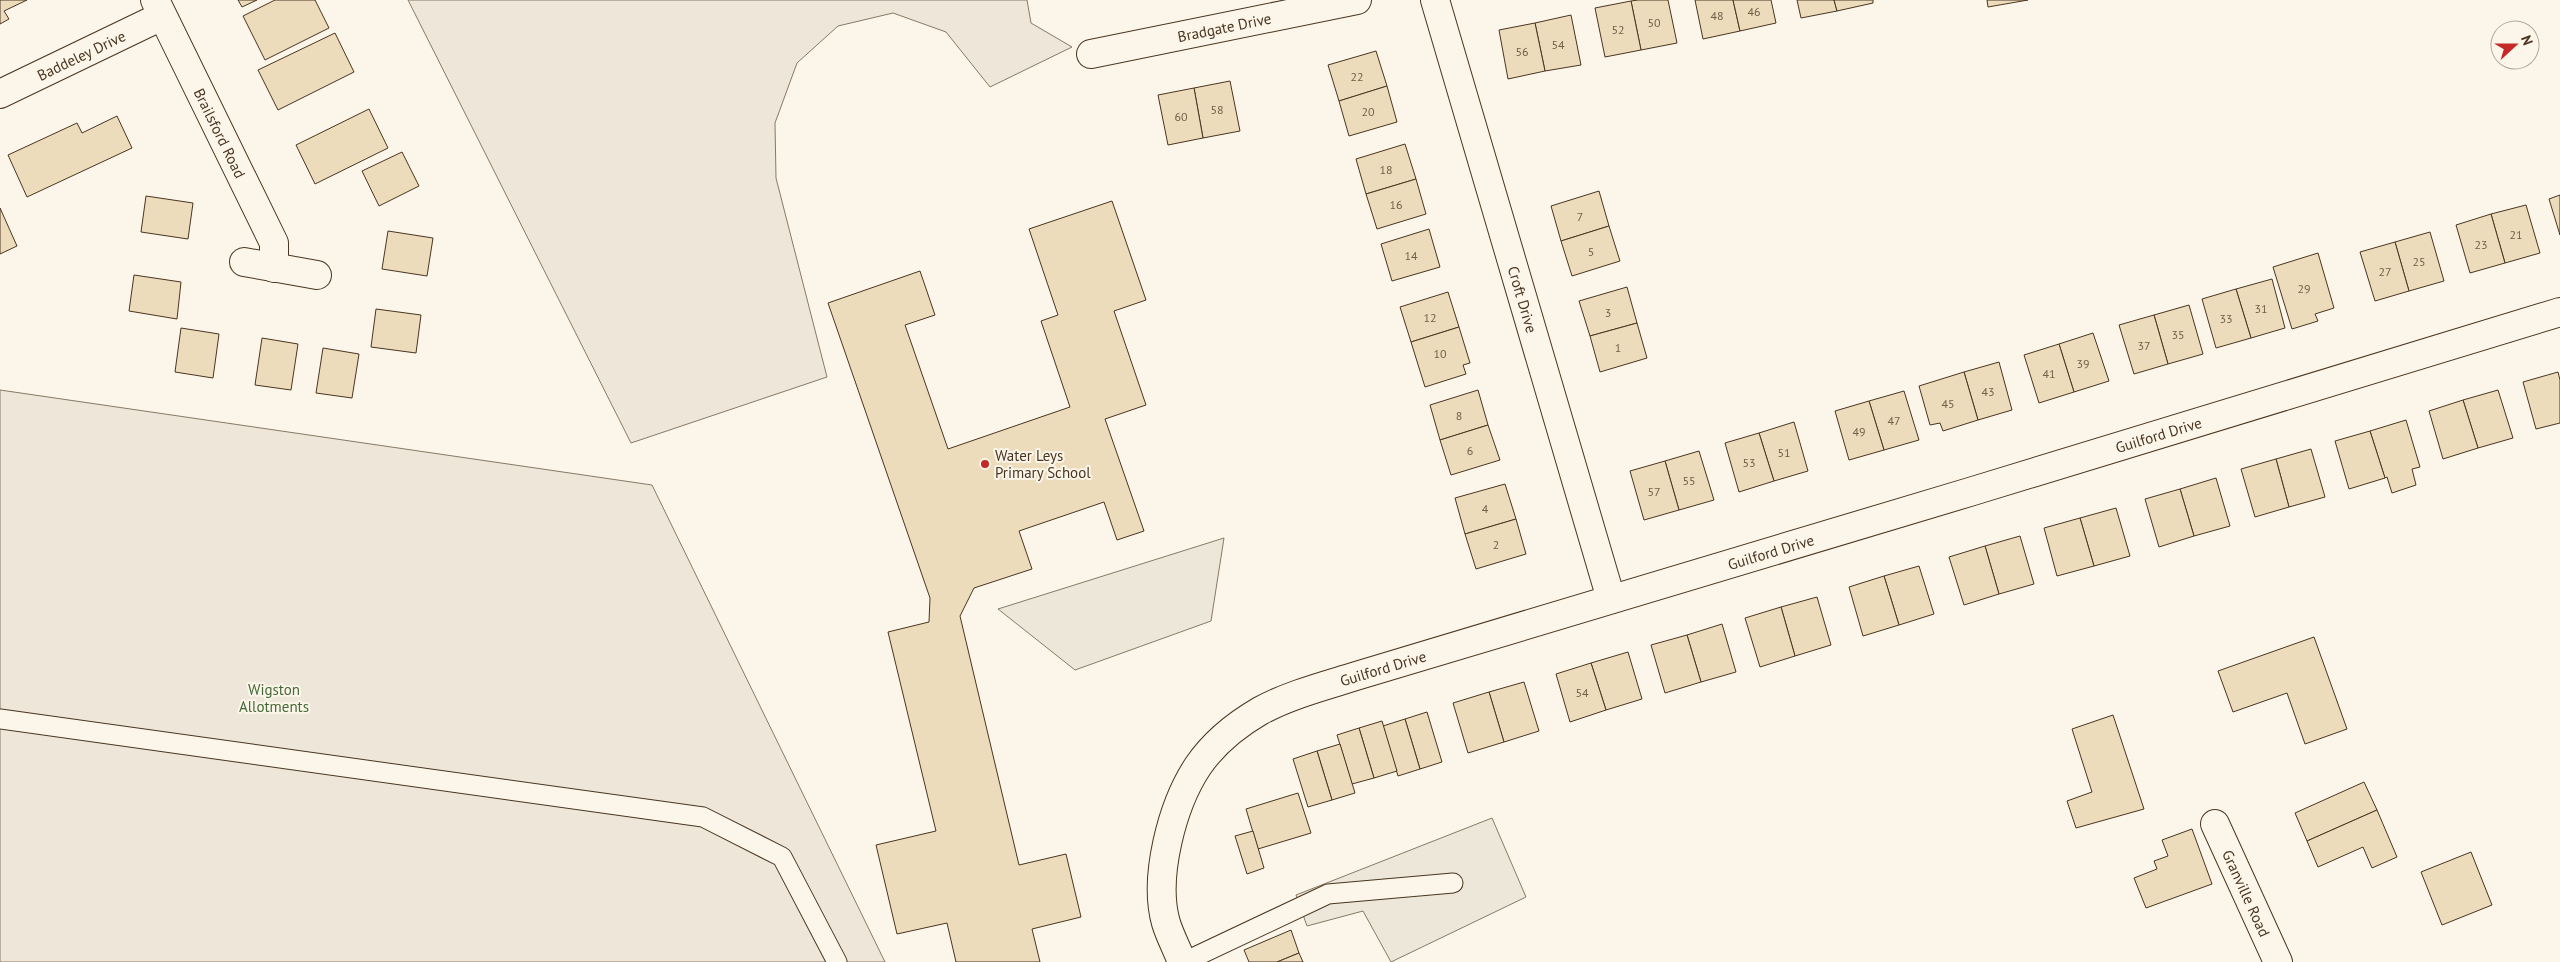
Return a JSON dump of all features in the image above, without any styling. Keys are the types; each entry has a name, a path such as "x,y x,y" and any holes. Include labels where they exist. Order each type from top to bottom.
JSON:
{"street":[{"name":"Bradgate Drive","path":"1091,54 1357,0"},
{"name":"Croft Drive","path":"1435,0 1611,599"},
{"name":"Baddeley Drive","path":"0,94 159,8"},
{"name":"Brailsford Road","path":"159,8 274,243 274,268"},
{"path":"244,262 317,275"},
{"name":"Guilford Drive","path":"1183,962 1166,922 1163,884 1165,848 1179,803 1197,767 1224,736 1260,711 1301,694 2560,312"},
{"name":"Granville Road","path":"2215,824 2278,962"}],"lane":[{"path":"0,719 703,816 782,856 837,962"},
{"path":"1183,962 1328,894 1453,883"}],"green space":[{"path":"408,0 1027,0 1031,23 1072,47 990,87 946,32 893,13 838,26 797,63 775,123 776,178 827,377 631,443"},
{"name":"Wigston Allotments","path":"0,390 652,485 885,962 0,962"}],"shaded area":[{"path":"1224,538 1211,621 1075,670 998,609"},
{"path":"1492,818 1526,897 1391,962 1363,911 1307,926 1296,895"}],"building":[{"path":"0,0 27,0 4,11 9,19 0,24"},
{"path":"238,0 257,0 242,7"},
{"path":"275,0 315,0 329,28 265,60 243,16"},
{"path":"1668,0 1677,43 1641,50 1631,1"},
{"path":"1695,0 1733,0 1740,31 1703,39"},
{"path":"1733,0 1771,0 1776,23 1740,31"},
{"path":"1797,0 1834,0 1837,11 1801,18"},
{"path":"1834,0 1873,0 1873,3 1837,11"},
{"path":"1987,0 2028,0 1988,7"},
{"path":"1631,1 1641,50 1605,57 1595,8"},
{"path":"1571,15 1581,65 1545,71 1535,23"},
{"path":"1535,23 1545,71 1508,79 1499,30"},
{"path":"335,33 354,72 278,110 258,70"},
{"path":"1376,51 1387,86 1339,101 1328,65"},
{"path":"1230,81 1240,131 1203,138 1194,88"},
{"path":"1387,86 1397,122 1349,136 1339,101"},
{"path":"1194,88 1203,138 1168,145 1158,95"},
{"path":"369,109 388,148 315,184 296,145"},
{"path":"117,116 132,148 27,197 8,155 77,123 82,133"},
{"path":"1405,144 1416,179 1366,194 1356,159"},
{"path":"402,152 419,186 379,206 362,171"},
{"path":"1416,179 1426,214 1377,229 1366,194"},
{"path":"1599,191 1609,226 1561,241 1551,206"},
{"path":"2560,195 2560,235 2549,199"},
{"path":"146,196 193,203 188,239 141,232"},
{"path":"1112,201 1146,300 1114,311 1146,405 1105,419 1144,531 1117,540 1104,502 1019,531 1032,569 974,588 960,616 1019,865 1066,854 1081,917 1032,929 1040,962 956,962 947,923 897,934 876,845 936,831 888,632 929,622 930,598 828,303 920,271 935,315 905,325 948,449 1070,407 1041,321 1058,315 1029,229"},
{"path":"2526,205 2540,253 2505,263 2491,214"},
{"path":"0,208 17,246 0,254"},
{"path":"2491,214 2505,263 2470,273 2456,225"},
{"path":"1609,226 1620,261 1572,276 1561,241"},
{"path":"1429,229 1440,267 1392,281 1381,244"},
{"path":"388,231 433,238 427,276 382,269"},
{"path":"2430,232 2444,281 2409,291 2395,242"},
{"path":"2395,242 2409,291 2375,301 2360,252"},
{"path":"2318,253 2334,308 2315,314 2318,321 2292,329 2273,267"},
{"path":"134,275 181,282 177,319 129,311"},
{"path":"2272,279 2285,328 2251,338 2236,289"},
{"path":"1627,287 1637,323 1590,336 1579,301"},
{"path":"2236,289 2251,338 2216,348 2202,299"},
{"path":"1448,292 1459,327 1411,342 1400,307"},
{"path":"2189,305 2203,354 2168,364 2154,315"},
{"path":"376,309 421,315 416,353 371,347"},
{"path":"2154,315 2168,364 2134,374 2119,325"},
{"path":"1637,323 1647,358 1600,372 1590,336"},
{"path":"1459,327 1470,363 1463,365 1466,374 1425,387 1411,342"},
{"path":"181,328 219,334 213,378 175,372"},
{"path":"2093,333 2109,381 2074,392 2059,344"},
{"path":"262,338 298,344 291,390 255,385"},
{"path":"2059,344 2074,392 2039,403 2024,355"},
{"path":"323,348 359,354 352,398 316,393"},
{"path":"1999,362 2012,410 1978,420 1964,372"},
{"path":"1964,372 1978,420 1943,431 1940,423 1930,425 1919,386"},
{"path":"2558,372 2560,380 2560,423 2536,429 2523,382"},
{"path":"1478,390 1488,425 1440,440 1430,405"},
{"path":"2498,390 2513,438 2478,448 2463,400"},
{"path":"1904,391 1919,440 1884,450 1869,401"},
{"path":"2463,400 2478,448 2443,459 2429,411"},
{"path":"1869,401 1884,450 1849,460 1835,411"},
{"path":"2406,420 2420,467 2412,469 2416,485 2392,493 2387,477 2385,478 2370,431"},
{"path":"1794,422 1808,471 1774,481 1759,433"},
{"path":"1488,425 1500,460 1451,475 1440,440"},
{"path":"2370,431 2385,478 2349,489 2335,441"},
{"path":"1759,433 1774,481 1739,492 1725,443"},
{"path":"2311,449 2325,497 2289,507 2276,459"},
{"path":"1699,451 1714,500 1679,510 1665,461"},
{"path":"2276,459 2289,507 2255,517 2241,469"},
{"path":"1665,461 1679,510 1644,520 1630,471"},
{"path":"2216,478 2230,526 2194,536 2180,489"},
{"path":"1505,484 1516,519 1465,534 1455,498"},
{"path":"2180,489 2194,536 2159,547 2145,499"},
{"path":"2116,508 2130,556 2094,566 2080,518"},
{"path":"2080,518 2094,566 2057,576 2044,528"},
{"path":"1516,519 1526,554 1476,569 1465,534"},
{"path":"2020,536 2034,584 1999,594 1985,546"},
{"path":"1985,546 1999,594 1964,605 1949,557"},
{"path":"1919,566 1934,614 1899,625 1884,576"},
{"path":"1884,576 1899,625 1863,636 1849,587"},
{"path":"1817,597 1831,645 1795,656 1781,607"},
{"path":"1781,607 1795,656 1760,667 1745,618"},
{"path":"1722,624 1736,672 1701,682 1687,635"},
{"path":"1687,635 1701,682 1665,693 1651,645"},
{"path":"2314,637 2347,729 2305,744 2287,693 2233,712 2218,671"},
{"path":"1628,652 1642,699 1606,710 1591,663"},
{"path":"1591,663 1606,710 1570,722 1556,674"},
{"path":"1524,682 1539,731 1504,742 1489,692"},
{"path":"1489,692 1504,742 1468,753 1453,703"},
{"path":"1427,712 1442,762 1420,769 1405,719"},
{"path":"2113,715 2144,809 2076,828 2067,801 2092,792 2072,729"},
{"path":"1405,719 1420,769 1398,776 1383,726"},
{"path":"1382,721 1397,771 1374,778 1359,728"},
{"path":"1359,728 1374,778 1352,784 1337,735"},
{"path":"1340,744 1355,793 1332,800 1317,751"},
{"path":"1317,751 1332,800 1308,807 1293,759"},
{"path":"2364,782 2377,810 2307,841 2295,813"},
{"path":"1298,793 1311,833 1258,849 1246,809"},
{"path":"2377,810 2397,857 2372,868 2363,847 2318,867 2307,841"},
{"path":"2192,829 2212,884 2146,908 2134,878 2157,869 2154,861 2168,856 2162,840"},
{"path":"1253,831 1264,868 1247,874 1235,836"},
{"path":"2471,852 2492,905 2442,925 2421,872"},
{"path":"1291,930 1299,953 1277,962 1249,962 1244,950"},
{"path":"1299,953 1303,962 1277,962"}],"place":[{"name":"Water Leys Primary School","path":"985,464"}]}
